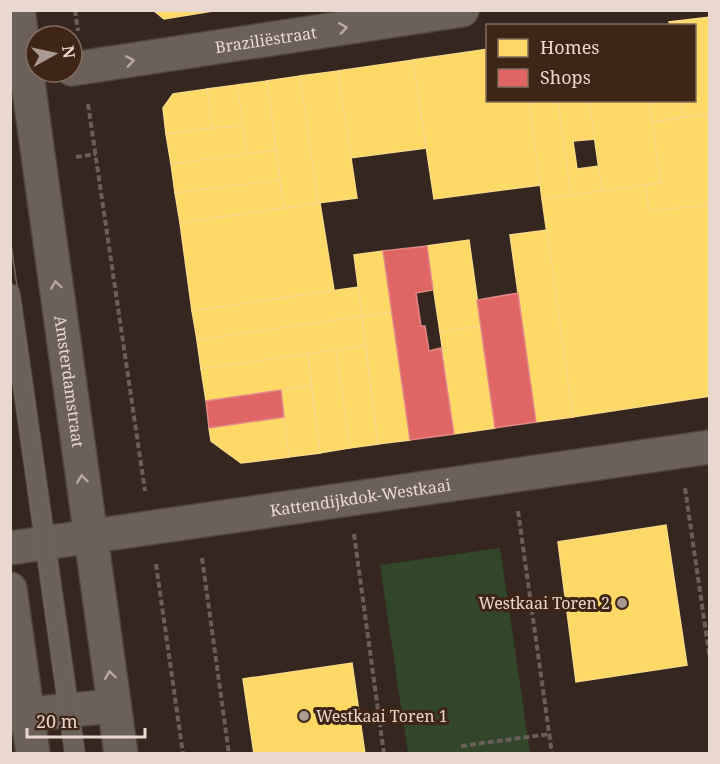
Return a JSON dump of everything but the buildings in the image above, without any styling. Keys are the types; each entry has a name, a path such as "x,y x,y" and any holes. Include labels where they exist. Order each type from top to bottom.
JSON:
{"street":[{"name":"Amsterdamstraat","path":"18,10 27,24"},
{"name":"Braziliëstraat","path":"84,67 462,10"},
{"name":"Amsterdamstraat","path":"60,84 89,537 121,753"},
{"name":"Kattendijkdok-Westkaai","path":"10,548 695,450"},
{"path":"12,605 19,715 33,753"},
{"path":"19,715 114,706"}],"lane":[{"path":"10,294 75,753"}],"path":[{"path":"62,84 150,528 183,753"},
{"path":"695,450 710,660"},
{"path":"513,475 552,753"},
{"path":"349,499 384,753"},
{"path":"197,522 228,753"},
{"path":"461,746 549,734"}],"green space":[{"path":"500,548 530,753 408,753 380,565"}],"tram line":[{"path":"10,237 83,754"},
{"path":"10,358 66,754"}],"place":[{"name":"Westkaai Toren 2","path":"622,603"},
{"name":"Westkaai Toren 1","path":"304,716"}]}
